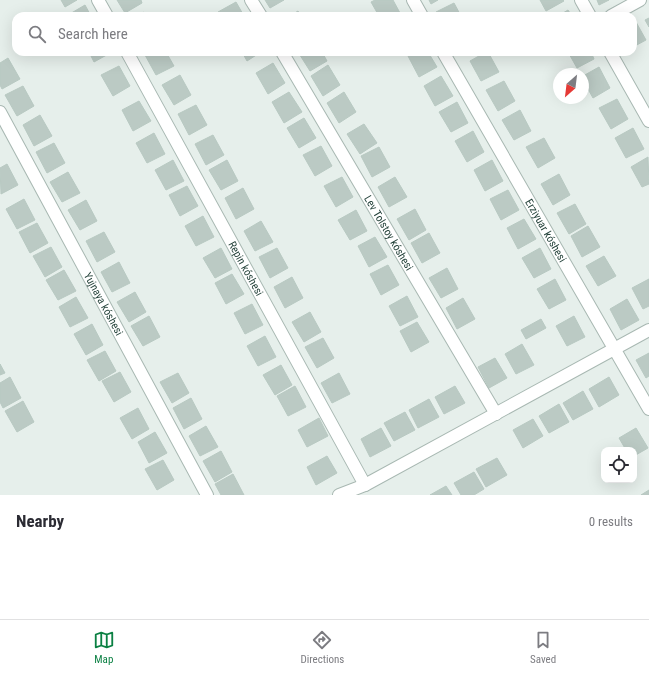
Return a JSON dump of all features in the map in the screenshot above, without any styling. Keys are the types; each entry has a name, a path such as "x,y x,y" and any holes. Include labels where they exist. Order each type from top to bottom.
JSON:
{"street":[{"path":"98,0 105,12"},
{"path":"251,0 258,12"},
{"path":"413,0 420,12"},
{"path":"581,0 588,12"},
{"path":"618,12 640,0"},
{"name":"Repin kóshesi","path":"129,56 364,485"},
{"name":"Lev Tolstoy kóshesi","path":"284,56 496,414"},
{"name":"Erziyuar kóshesi","path":"445,56 649,409"},
{"path":"612,56 649,121"},
{"name":"Yujnaya kóshesi","path":"0,112 207,495"},
{"path":"339,495 364,485 649,330"}],"building":[{"path":"61,0 77,0 65,7"},
{"path":"117,0 141,0 142,3 124,12"},
{"path":"265,0 284,0 270,8"},
{"path":"375,0 393,0 399,12 377,12 371,2"},
{"path":"429,0 438,0 431,4"},
{"path":"540,0 563,0 564,1 546,11"},
{"path":"597,0 609,0 599,5"},
{"path":"236,2 242,12 218,12"},
{"path":"454,3 459,12 436,12"},
{"path":"85,5 89,12 73,12"},
{"path":"649,18 649,27 645,20"},
{"path":"637,24 646,40 637,45"},
{"path":"91,56 105,56 94,62"},
{"path":"146,56 168,56 174,66 156,75"},
{"path":"244,56 255,56 247,61"},
{"path":"301,56 324,56 327,61 310,71"},
{"path":"408,56 430,56 437,67 419,77"},
{"path":"479,56 490,56 499,72 481,81 470,61"},
{"path":"570,56 593,56 594,59 577,68"},
{"path":"8,58 20,79 2,89 0,85 0,63"},
{"path":"273,63 285,83 268,94 256,73"},
{"path":"328,65 340,85 323,96 311,76"},
{"path":"119,66 130,86 113,96 101,75"},
{"path":"599,67 610,88 593,98 589,91 589,73"},
{"path":"180,75 191,95 174,105 162,85"},
{"path":"441,76 453,96 435,106 424,86"},
{"path":"504,81 515,101 498,111 486,90"},
{"path":"23,86 34,106 17,116 5,95"},
{"path":"289,92 302,112 284,123 272,102"},
{"path":"344,92 356,112 339,123 327,103"},
{"path":"617,99 628,119 611,129 599,108"},
{"path":"139,101 151,121 133,131 122,110"},
{"path":"457,102 468,123 451,132 439,112"},
{"path":"196,105 207,125 189,135 178,114"},
{"path":"520,110 531,131 514,140 502,120"},
{"path":"40,115 52,136 34,146 23,125"},
{"path":"304,118 316,138 299,148 287,128"},
{"path":"364,124 377,143 360,154 347,134"},
{"path":"633,128 644,149 626,158 615,138"},
{"path":"473,131 484,152 467,162 455,141"},
{"path":"154,133 165,154 147,163 136,143"},
{"path":"213,135 224,155 206,165 195,144"},
{"path":"544,138 555,158 538,168 526,147"},
{"path":"54,143 65,163 47,173 36,152"},
{"path":"321,146 332,166 315,176 303,155"},
{"path":"379,147 390,167 372,177 361,156"},
{"path":"648,157 649,184 642,187 631,167"},
{"path":"173,160 184,181 166,190 155,170"},
{"path":"227,160 238,181 221,190 209,170"},
{"path":"492,160 503,181 485,191 474,170"},
{"path":"7,164 18,185 1,194 0,168"},
{"path":"68,172 80,193 62,202 50,182"},
{"path":"559,174 570,195 553,205 541,184"},
{"path":"342,177 353,197 336,207 324,186"},
{"path":"395,177 407,197 389,207 378,187"},
{"path":"187,186 198,206 180,216 169,195"},
{"path":"243,188 254,209 236,219 225,198"},
{"path":"508,190 519,210 501,220 490,199"},
{"path":"24,199 35,220 17,229 6,209"},
{"path":"86,200 97,221 80,230 68,210"},
{"path":"575,204 586,224 569,234 557,213"},
{"path":"415,209 426,230 409,240 397,219"},
{"path":"356,210 367,231 350,240 338,220"},
{"path":"203,216 214,237 196,246 185,226"},
{"path":"524,219 536,239 518,249 507,228"},
{"path":"261,221 273,242 255,251 244,231"},
{"path":"37,223 48,243 30,253 19,232"},
{"path":"588,226 600,247 582,257 571,236"},
{"path":"104,232 115,252 97,262 86,241"},
{"path":"429,233 440,253 422,263 411,243"},
{"path":"375,237 387,257 369,267 358,246"},
{"path":"51,247 62,267 45,277 33,256"},
{"path":"221,248 232,269 215,278 203,258"},
{"path":"277,248 288,268 270,278 259,257"},
{"path":"540,248 551,269 534,278 522,258"},
{"path":"604,256 616,276 598,286 586,266"},
{"path":"119,262 130,283 112,292 101,272"},
{"path":"388,265 399,285 381,295 370,274"},
{"path":"447,268 458,289 441,298 429,278"},
{"path":"64,270 76,291 58,300 46,280"},
{"path":"232,274 244,294 226,304 215,283"},
{"path":"292,277 303,298 285,308 274,287"},
{"path":"555,279 566,300 549,309 537,289"},
{"path":"649,279 649,306 643,309 632,288"},
{"path":"135,292 146,312 129,322 117,302"},
{"path":"407,296 418,317 400,326 389,306"},
{"path":"76,297 88,318 70,327 59,307"},
{"path":"463,298 475,319 457,329 446,308"},
{"path":"627,299 639,320 621,330 610,309"},
{"path":"252,304 263,325 245,334 234,313"},
{"path":"310,312 321,332 304,342 292,322"},
{"path":"149,316 160,337 143,346 131,326"},
{"path":"574,316 585,337 567,346 556,326"},
{"path":"541,319 546,328 526,339 521,330"},
{"path":"417,322 429,342 411,352 400,331"},
{"path":"92,324 103,345 86,355 74,334"},
{"path":"265,336 276,357 258,366 247,346"},
{"path":"323,338 334,358 317,368 305,347"},
{"path":"522,344 534,365 516,374 505,354"},
{"path":"105,351 116,371 99,381 87,360"},
{"path":"649,353 649,376 646,378 636,360"},
{"path":"495,358 507,378 489,388 478,367"},
{"path":"0,364 5,373 0,375"},
{"path":"281,365 292,385 275,395 263,375"},
{"path":"120,372 131,392 114,402 102,381"},
{"path":"178,373 189,393 172,403 160,382"},
{"path":"339,373 350,394 332,403 321,383"},
{"path":"10,377 21,398 3,408 0,402 0,383"},
{"path":"609,377 619,395 599,407 589,389"},
{"path":"295,386 306,407 288,416 277,396"},
{"path":"455,386 465,403 444,414 435,397"},
{"path":"583,391 593,409 573,420 563,403"},
{"path":"191,398 202,419 184,429 173,408"},
{"path":"429,399 439,417 418,428 409,410"},
{"path":"23,401 34,422 17,432 5,411"},
{"path":"559,404 569,422 549,433 539,416"},
{"path":"138,408 149,429 132,439 120,418"},
{"path":"405,412 415,430 394,441 384,423"},
{"path":"319,418 328,436 307,447 298,430"},
{"path":"533,419 543,436 523,448 513,430"},
{"path":"206,426 218,447 200,456 189,436"},
{"path":"381,428 391,446 370,457 361,439"},
{"path":"636,428 648,448 637,454 637,447 624,447 619,438"},
{"path":"155,432 167,453 149,463 138,442"},
{"path":"221,451 232,472 215,482 203,461"},
{"path":"327,456 337,473 316,485 307,467"},
{"path":"497,458 507,475 486,487 476,469"},
{"path":"163,460 174,480 157,490 145,469"},
{"path":"474,472 484,489 474,495 461,495 454,483"},
{"path":"233,474 244,495 221,495 215,484"},
{"path":"446,486 452,495 430,495"},
{"path":"649,490 649,495 641,495"}]}
